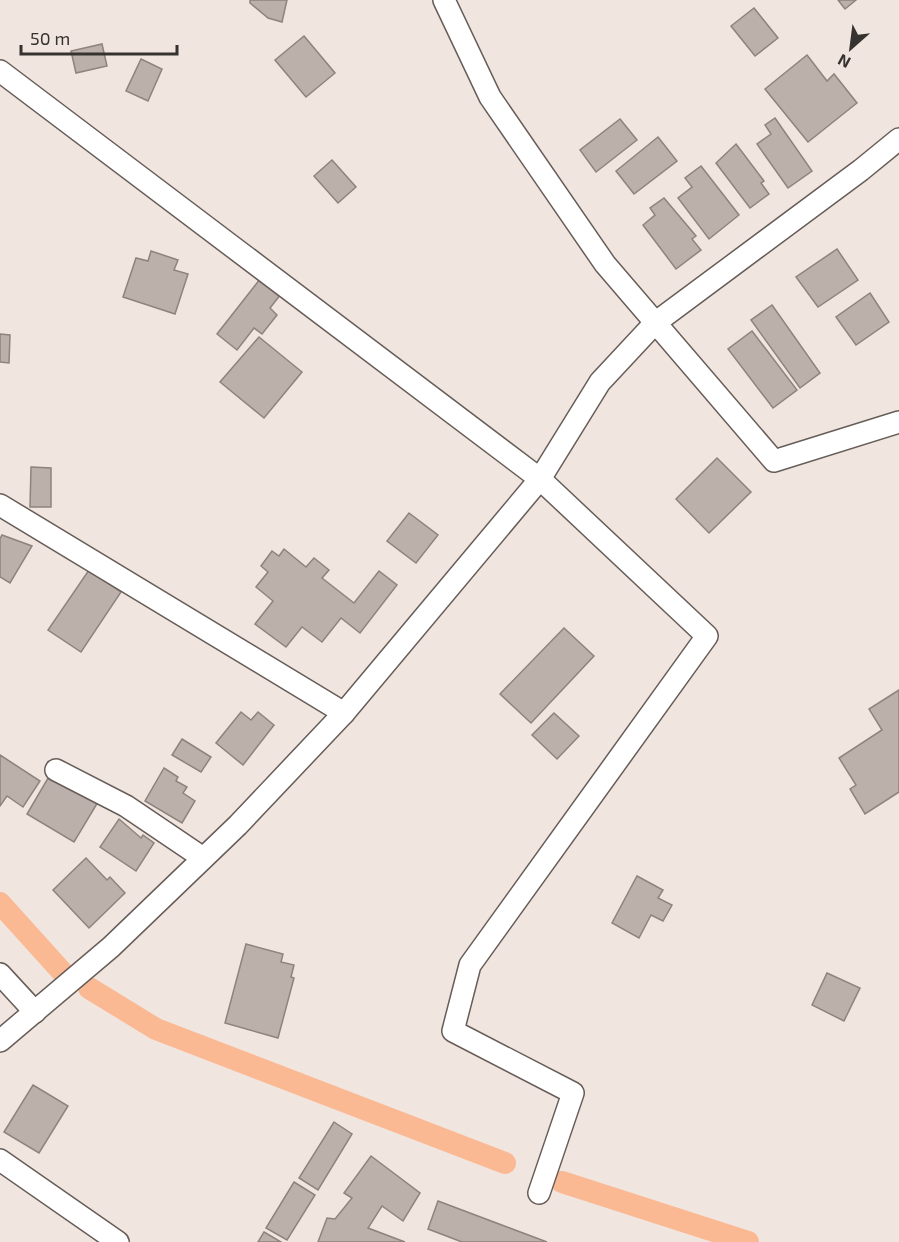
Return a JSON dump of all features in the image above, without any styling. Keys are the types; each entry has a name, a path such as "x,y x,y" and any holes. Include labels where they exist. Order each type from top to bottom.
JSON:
{"street":[{"path":"444,0 490,98 604,264 774,461 899,422"},
{"path":"0,71 540,479 707,636 470,965 453,1031 573,1093 540,1193"},
{"path":"0,1041 111,947 203,858 344,713 540,479 600,382 655,323 861,170 899,139"},
{"path":"0,505 344,713"},
{"path":"56,770 126,806 203,858"},
{"path":"0,974 35,1012"},
{"path":"0,1160 118,1242"}],"building":[{"path":"250,0 287,0 282,22 268,18 250,3"},
{"path":"838,0 856,0 845,9"},
{"path":"754,8 778,38 755,56 731,26"},
{"path":"304,36 335,73 306,97 275,60"},
{"path":"102,44 107,66 76,73 71,51"},
{"path":"807,55 827,81 834,74 857,103 808,142 765,89"},
{"path":"141,59 162,69 148,101 126,91"},
{"path":"775,118 812,171 788,188 757,144 771,134 765,125"},
{"path":"620,119 637,140 596,172 580,150"},
{"path":"658,137 677,161 634,194 616,171"},
{"path":"736,144 764,181 761,183 769,194 750,208 716,163"},
{"path":"332,160 356,187 338,203 314,176"},
{"path":"701,166 739,215 709,239 678,198 692,187 685,178"},
{"path":"664,198 696,236 692,239 701,250 676,269 643,225 655,215 650,208"},
{"path":"837,249 858,280 818,307 796,277"},
{"path":"151,251 178,260 174,270 188,274 175,314 123,297 136,258 148,261"},
{"path":"264,274 284,290 270,308 277,315 262,334 254,328 237,350 217,334"},
{"path":"870,293 889,322 856,345 836,317"},
{"path":"772,305 820,373 800,388 751,320"},
{"path":"752,331 797,390 773,408 728,349"},
{"path":"0,334 10,335 9,363 0,362"},
{"path":"259,337 302,372 264,418 220,382"},
{"path":"717,458 751,492 709,533 676,499"},
{"path":"31,467 51,468 51,507 30,507"},
{"path":"409,513 438,535 416,563 387,541"},
{"path":"2,535 32,546 10,583 0,577 0,539"},
{"path":"284,549 306,567 314,558 329,570 322,578 354,603 379,571 397,585 360,633 341,618 322,642 302,627 286,647 255,624 273,601 256,587 268,572 261,566 272,551 279,556"},
{"path":"89,570 121,592 81,652 48,630"},
{"path":"564,628 594,656 531,723 500,694"},
{"path":"899,690 899,792 865,814 850,789 856,785 839,758 882,730 869,709"},
{"path":"241,712 251,720 258,712 274,725 243,765 216,743"},
{"path":"554,713 579,736 557,759 532,735"},
{"path":"182,739 211,757 201,772 172,755"},
{"path":"0,755 40,781 23,807 7,796 0,806"},
{"path":"164,768 178,777 176,781 187,787 183,793 195,801 182,823 145,801"},
{"path":"51,773 98,802 74,842 27,814"},
{"path":"119,819 141,838 143,835 154,843 136,871 100,847"},
{"path":"86,858 107,880 110,877 125,893 89,928 53,890"},
{"path":"637,876 663,890 658,898 672,905 663,921 651,915 639,938 612,923"},
{"path":"246,944 283,954 281,962 294,965 291,977 294,978 278,1038 225,1023"},
{"path":"827,973 860,988 844,1021 812,1005"},
{"path":"33,1085 68,1106 39,1153 4,1132"},
{"path":"334,1122 352,1134 318,1190 299,1178"},
{"path":"371,1156 420,1193 403,1221 382,1206 368,1228 405,1242 318,1242 327,1218 335,1219 352,1198 344,1193"},
{"path":"294,1182 315,1195 287,1240 266,1228"},
{"path":"438,1201 547,1242 462,1242 428,1229"},
{"path":"264,1232 281,1242 258,1242"}],"waterway":[{"path":"0,903 64,974"},
{"path":"89,988 156,1029 505,1163"},
{"path":"562,1182 748,1242"}]}
